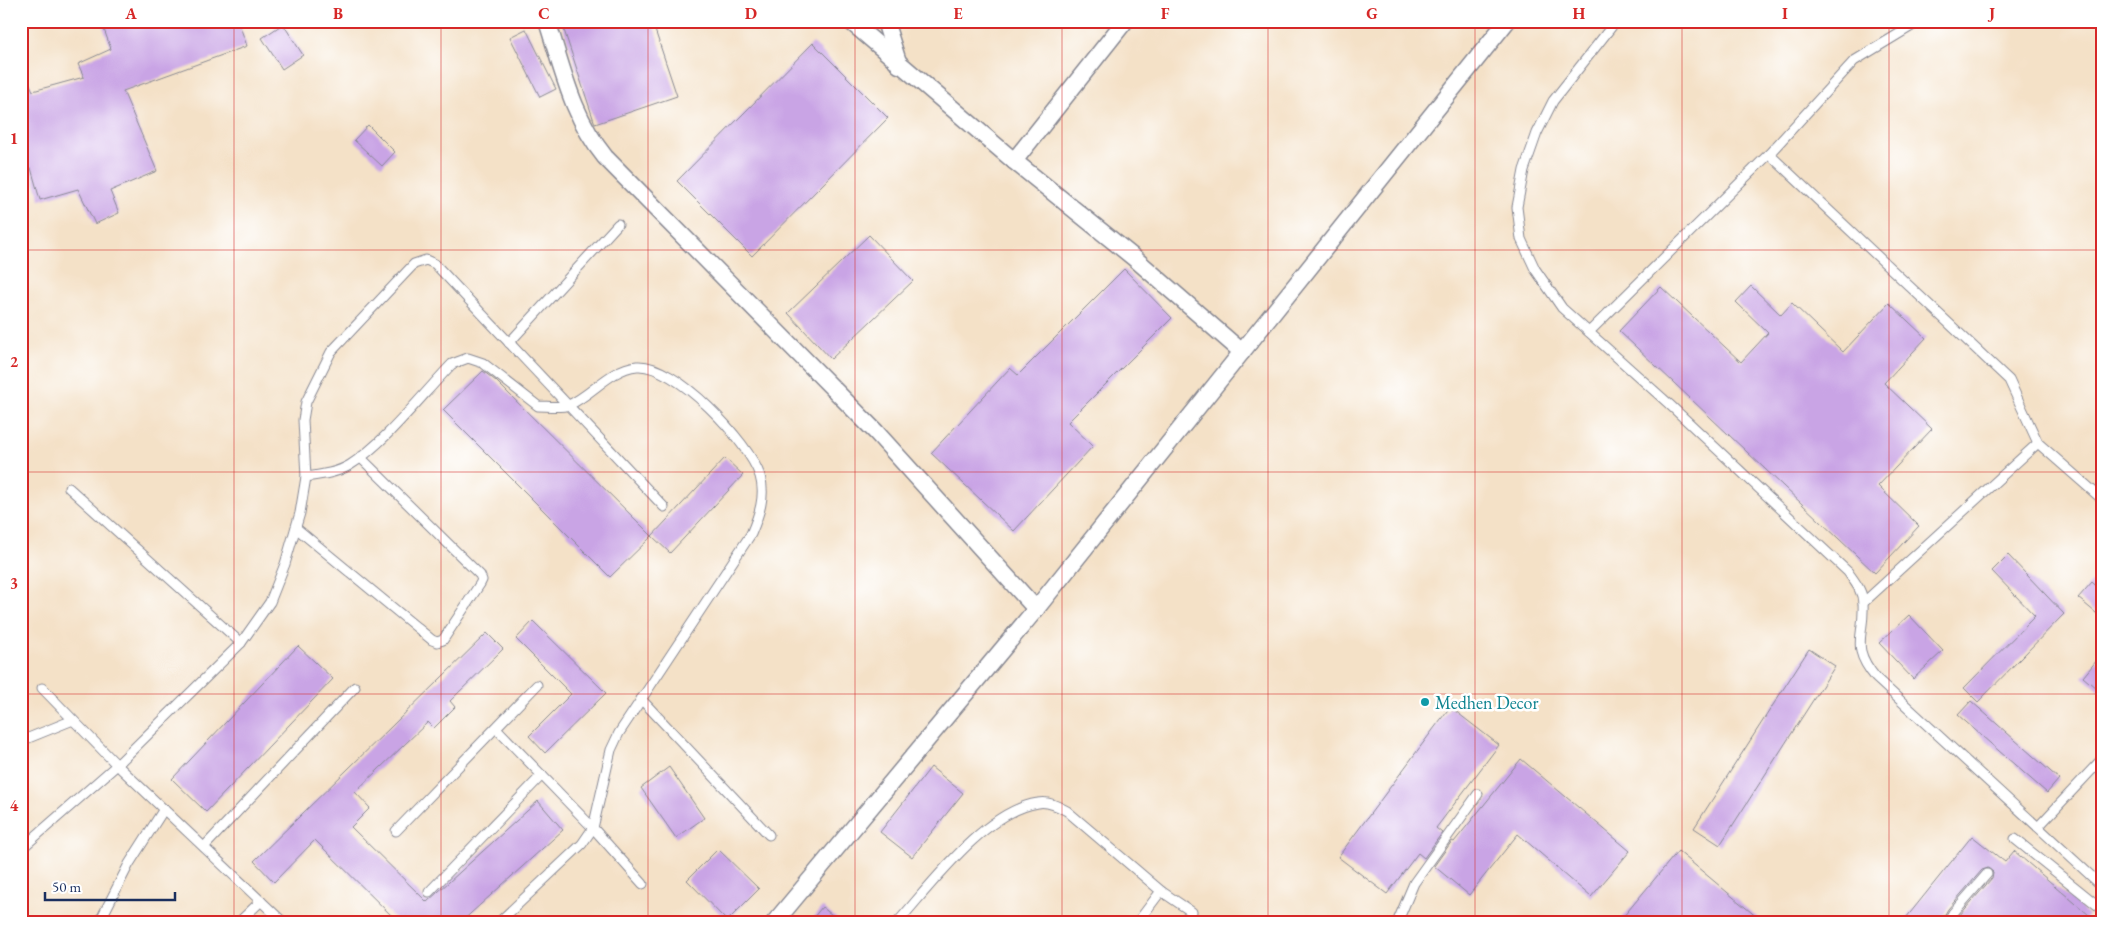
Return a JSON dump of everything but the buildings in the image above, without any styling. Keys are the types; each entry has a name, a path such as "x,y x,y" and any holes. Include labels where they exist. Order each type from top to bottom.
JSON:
{"street":[{"path":"548,21 576,112 588,136 604,157 876,432 1036,609"},
{"path":"850,21 1014,161 1133,257 1242,352"},
{"path":"885,21 899,64"},
{"path":"1014,161 1125,21"},
{"path":"774,923 1036,609 1507,21"}],"lane":[{"path":"1616,21 1554,101 1537,132 1524,170 1517,207 1521,239 1535,270 1562,308 1670,404 1848,572 1859,588 1864,602 1859,643 1866,666 1876,678 2102,886"},
{"path":"1589,332 1770,154 1854,61 1920,21"},
{"path":"1770,154 2009,380 2038,443 2102,499"},
{"path":"509,343 618,224"},
{"path":"21,849 116,765 240,643 270,602 285,564 300,512 306,477 303,420 306,402 331,352 414,264 426,260 435,264 664,507"},
{"path":"306,477 329,473 349,466 375,445 452,364 468,358 484,363 538,406 567,406 622,369 639,366 655,368 671,376 712,409 747,452 760,475 763,494 759,516 751,534 619,733 611,750 593,828 582,844 498,923"},
{"path":"1864,602 2038,443"},
{"path":"296,528 432,640 437,642 443,640 480,584 482,580 480,575 360,457"},
{"path":"69,488 240,643"},
{"path":"396,832 537,685"},
{"path":"204,847 355,686"},
{"path":"42,688 116,765 284,923"},
{"path":"641,699 769,835"},
{"path":"21,742 73,720"},
{"path":"496,728 593,828 643,884"},
{"path":"2038,827 2102,759"},
{"path":"429,892 542,775"},
{"path":"1397,923 1414,883 1478,794"},
{"path":"897,923 969,843 992,823 1016,810 1038,803 1052,804 1067,811 1161,891 1192,912"},
{"path":"99,923 129,864 164,809"},
{"path":"2015,839 2102,909"},
{"path":"1947,923 1953,913 1988,874"},
{"path":"1137,923 1161,891"},
{"path":"238,923 261,901"}],"place":[{"name":"Medhen Decor","path":"1425,702"}]}
